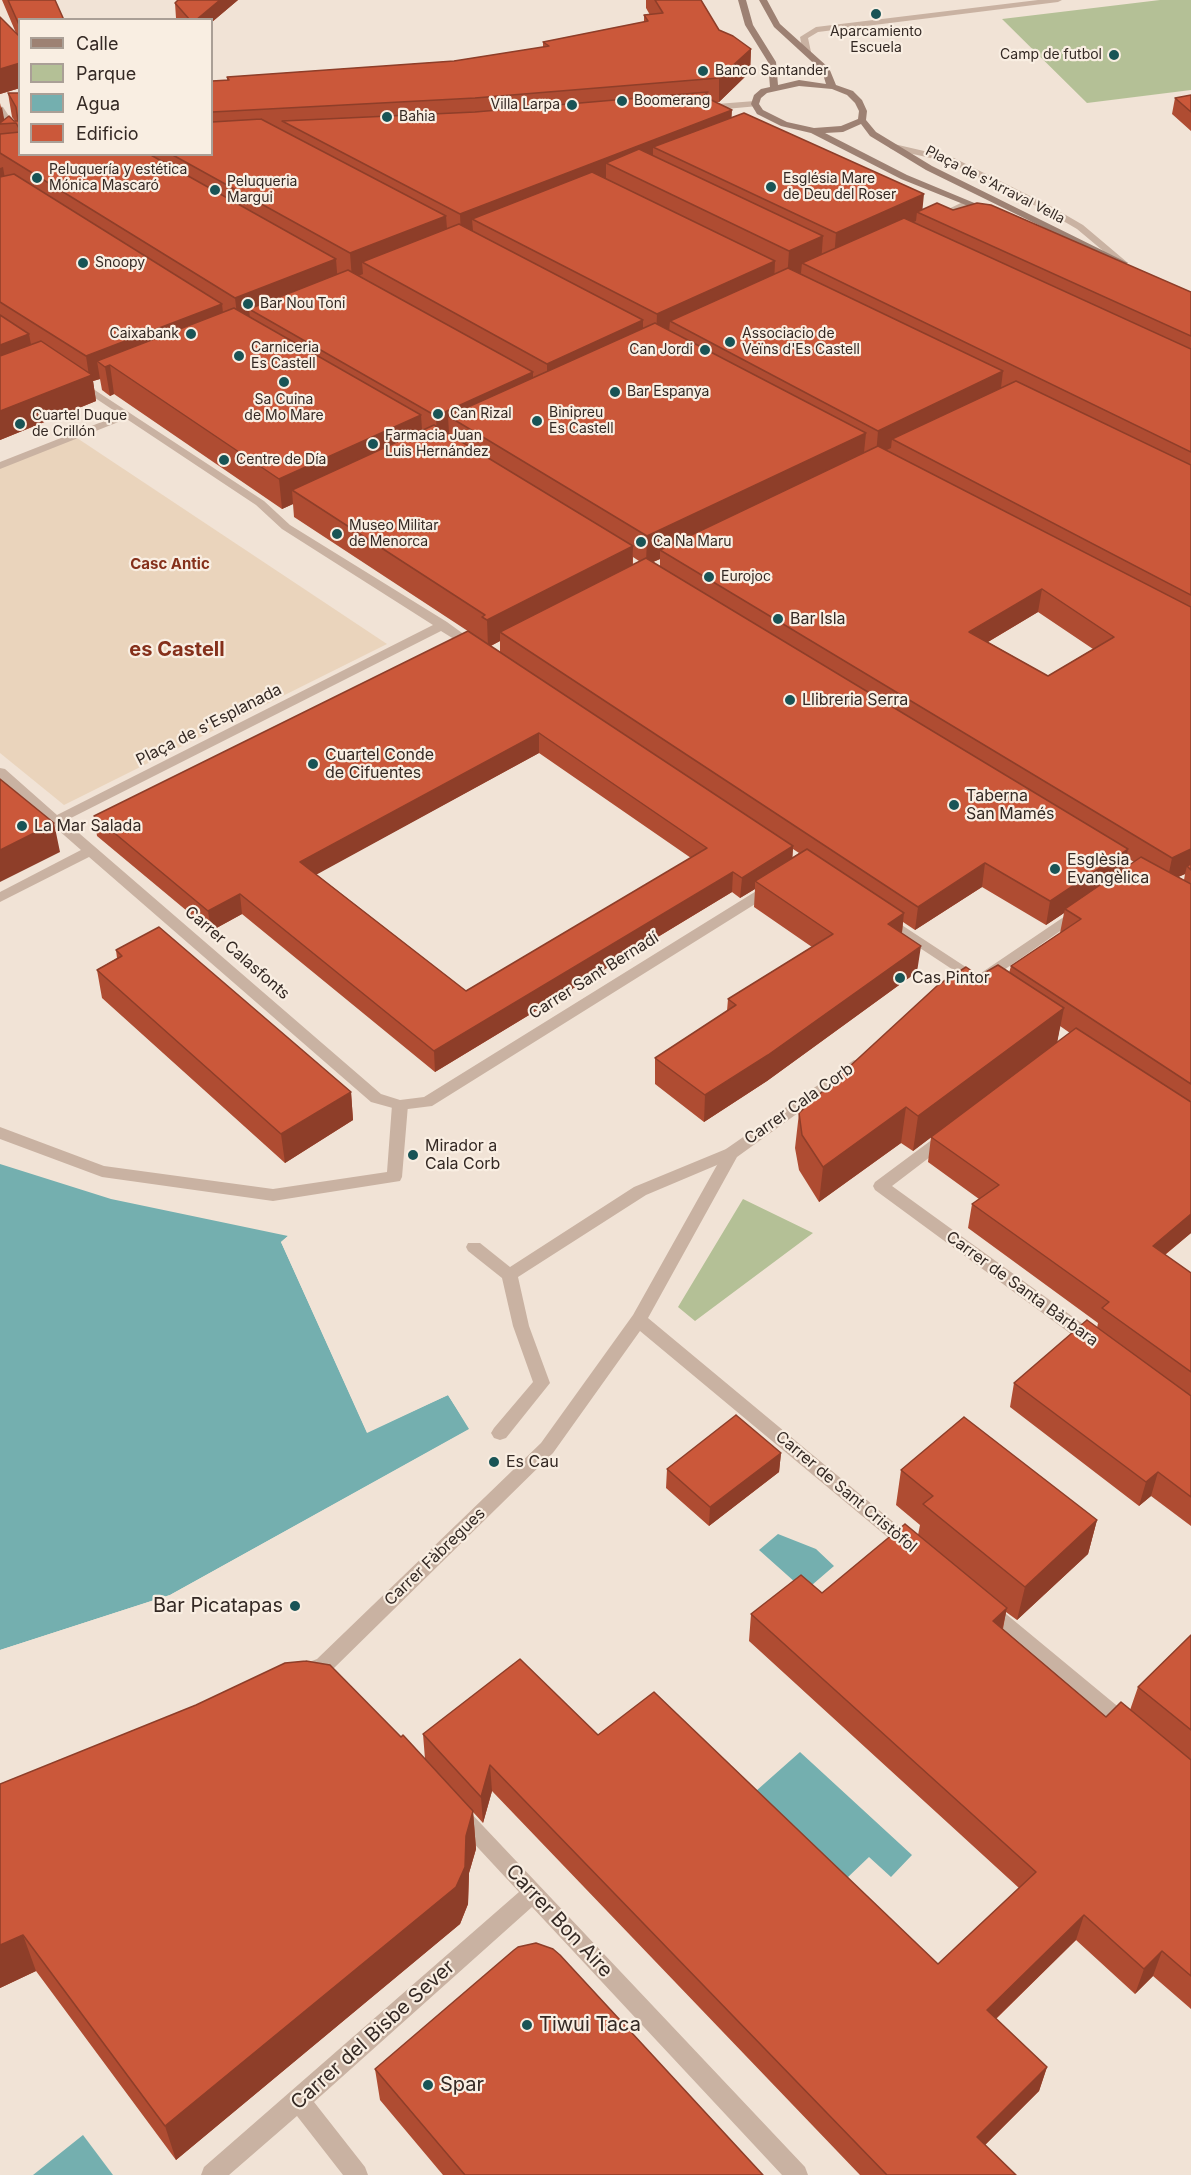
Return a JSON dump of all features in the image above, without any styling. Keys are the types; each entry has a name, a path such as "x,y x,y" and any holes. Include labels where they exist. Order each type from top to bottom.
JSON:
{"main road":[{"path":"742,0 749,25 772,62 774,87"},
{"path":"763,0 777,25 826,70 833,87"},
{"path":"814,131 843,129 862,120 863,111 856,98 833,87 799,83 774,87 757,97 755,104 760,112 784,124 814,131 904,177 1128,265"},
{"name":"Plaça de s'Arraval Vella","path":"862,120 873,134 966,187 1128,265"}],"street":[{"path":"807,52 804,37 816,30 1058,0"},
{"path":"692,110 755,104"},
{"path":"0,109 11,135 18,140"},
{"path":"761,128 784,124"},
{"path":"894,147 951,160 1049,208 1080,227 1128,265"},
{"path":"920,225 968,203"},
{"path":"72,378 94,387 127,415 487,655"},
{"path":"0,466 127,415"},
{"name":"Plaça de s'Esplanada","path":"55,821 443,625"},
{"path":"0,772 55,821"},
{"name":"Carrer Calasfonts","path":"55,821 376,1098 400,1105"},
{"path":"0,898 91,850"},
{"name":"Carrer Sant Bernadí","path":"400,1105 427,1102 784,879"},
{"path":"872,912 978,986 1090,904"},
{"name":"Carrer Cala Corb","path":"508,1275 640,1191 731,1152 864,1059"},
{"path":"0,1133 102,1171 273,1195 394,1177 400,1105"},
{"name":"Carrer de Santa Bàrbara","path":"957,1129 881,1186 1107,1351"},
{"name":"Carrer Fàbregues","path":"291,1678 324,1665 547,1448 639,1320 731,1152"},
{"path":"474,1247 508,1275 521,1326 542,1383 500,1433"},
{"name":"Carrer de Sant Cristòfol","path":"639,1320 924,1557"},
{"path":"970,1595 1136,1733"},
{"path":"324,1665 340,1683"},
{"name":"Carrer Bon Aire","path":"450,1804 797,2175"},
{"name":"Carrer del Bisbe Sever","path":"212,2175 299,2101 533,1893"},
{"path":"299,2101 357,2175"}],"green space":[{"name":"Camp de futbol","path":"1160,0 1191,0 1191,90 1087,103 1002,19"},
{"path":"743,1199 813,1233 695,1321 678,1307"}],"shaded area":[{"path":"74,436 387,644 64,805 0,753 0,466"}],"water":[{"path":"0,1164 111,1199 288,1236 281,1242 367,1432 448,1395 470,1429 170,1595 0,1650"},
{"path":"778,1534 816,1549 834,1566 805,1591 759,1550"},
{"path":"800,1752 912,1855 891,1877 869,1857 847,1878 756,1791"},
{"path":"83,2135 113,2175 33,2175"}],"pier":[{"path":"288,1236 290,1237 284,1243 368,1429 448,1392 472,1431 172,1598 0,1653 0,1650 170,1595 469,1429 448,1395 367,1433 281,1242"}],"building":[{"path":"8,0 55,0 63,18 18,18 18,22"},
{"path":"178,0 220,0 198,18 188,18 175,3"},
{"path":"655,0 701,0 719,30 733,36 751,49 719,78 475,98 213,112 213,81 229,80 227,77 454,61 549,46 543,42 648,21 644,15 663,13"},
{"path":"0,17 18,35 18,64 0,69"},
{"path":"708,92 703,96 732,110 460,214 282,121 475,112"},
{"path":"8,93 18,93 18,121 16,107"},
{"path":"1191,95 1191,112 1175,98"},
{"path":"744,113 924,194 836,233 653,147"},
{"path":"9,116 14,121 18,121 18,126 16,123 0,124"},
{"path":"261,119 446,216 350,253 175,156 213,156 213,122"},
{"path":"18,132 18,156 153,156 336,259 235,298 0,153 0,134"},
{"path":"639,149 823,236 789,251 606,163"},
{"path":"592,172 775,261 657,314 472,219"},
{"path":"14,174 222,304 86,356 0,302 0,177"},
{"path":"937,203 953,210 977,203 991,205 1191,292 1191,336 917,212"},
{"path":"904,218 1191,349 1191,452 802,263"},
{"path":"459,224 643,320 547,364 362,262"},
{"path":"788,268 1003,371 878,431 670,321"},
{"path":"348,270 533,372 436,416 249,309"},
{"path":"234,308 421,415 279,479 110,365 105,367 97,361"},
{"path":"0,315 29,334 0,345"},
{"path":"655,323 866,433 647,536 448,416"},
{"path":"41,341 92,375 0,411 0,356"},
{"path":"1016,381 1191,465 1191,595 892,439"},
{"path":"434,425 633,546 487,620 482,617 485,615 292,490"},
{"path":"878,446 1191,607 1191,849 1172,858 660,550","holes":["1042,589 1114,637 1048,676 969,632"]},
{"path":"646,558 1128,849 1050,901 985,863 918,907 500,632"},
{"path":"468,631 793,846 742,878 733,872 434,1051 240,894 208,911 94,816","holes":["539,733 707,848 466,991 300,862"]},
{"path":"0,779 54,823 0,850"},
{"path":"807,849 904,913 888,924 921,946 768,1055 705,1095 655,1058 736,1005 728,999 833,934 755,881"},
{"path":"1141,857 1191,884 1191,1084 1011,966 1081,919 1065,909"},
{"path":"159,927 351,1092 281,1134 97,970 122,956 116,950"},
{"path":"998,965 1064,1008 918,1116 906,1107 823,1167 802,1135 799,1113 938,985 966,967 979,976"},
{"path":"1076,1028 1191,1102 1191,1214 1153,1246 1191,1273 1191,1372 1102,1308 1109,1302 972,1204 999,1185 931,1137"},
{"path":"1087,1320 1191,1396 1191,1497 1158,1472 1146,1482 1014,1383"},
{"path":"736,1415 781,1453 710,1507 667,1469"},
{"path":"964,1417 1097,1520 1025,1587 923,1504 933,1496 901,1470"},
{"path":"905,1524 1007,1608 993,1621 1106,1717 1121,1702 1191,1760 1191,1976 1162,1951 1144,1969 1084,1915 987,2010 1047,2067 977,2137 1016,2175 887,2175 490,1765 481,1797 423,1734 520,1659 598,1735 654,1692 938,1964 1036,1872 751,1614 801,1575 822,1593"},
{"path":"1191,1635 1191,1730 1138,1687"},
{"path":"306,1661 330,1665 401,1737 403,1735 473,1811 466,1836 465,1867 456,1887 165,2126 23,1935 0,1945 0,1784 196,1705 285,1663"},
{"path":"536,1943 553,1949 560,1955 763,2175 465,2175 375,2069 514,1950"}],"place":[{"name":"Aparcamiento Escuela","path":"876,14"},
{"name":"Camp de futbol","path":"1114,55"},
{"name":"Banco Santander","path":"703,71"},
{"name":"Boomerang","path":"622,101"},
{"name":"Villa Larpa","path":"572,105"},
{"name":"Bahia","path":"387,117"},
{"name":"Peluquería y estética Mónica Mascaró","path":"37,178"},
{"name":"Església Mare de Deu del Roser","path":"771,187"},
{"name":"Peluqueria Margui","path":"215,190"},
{"name":"Snoopy","path":"83,263"},
{"name":"Bar Nou Toni","path":"248,304"},
{"name":"Caixabank","path":"191,334"},
{"name":"Associacio de Veïns d'Es Castell","path":"730,342"},
{"name":"Can Jordi","path":"705,350"},
{"name":"Carniceria Es Castell","path":"239,356"},
{"name":"Sa Cuina de Mo Mare","path":"284,382"},
{"name":"Bar Espanya","path":"615,392"},
{"name":"Can Rizal","path":"438,414"},
{"name":"Binipreu Es Castell","path":"537,421"},
{"name":"Cuartel Duque de Crillón","path":"20,424"},
{"name":"Farmacia Juan Luis Hernández","path":"373,444"},
{"name":"Centre de Día","path":"224,460"},
{"name":"Museo Militar de Menorca","path":"337,534"},
{"name":"Ca Na Maru","path":"641,542"},
{"name":"Eurojoc","path":"709,577"},
{"name":"Bar Isla","path":"778,619"},
{"name":"Llibreria Serra","path":"790,700"},
{"name":"Cuartel Conde de Cifuentes","path":"313,764"},
{"name":"Taberna San Mamés","path":"954,805"},
{"name":"La Mar Salada","path":"22,826"},
{"name":"Esglèsia Evangèlica","path":"1055,869"},
{"name":"Cas Pintor","path":"900,978"},
{"name":"Mirador a Cala Corb","path":"413,1155"},
{"name":"Es Cau","path":"494,1462"},
{"name":"Bar Picatapas","path":"295,1606"},
{"name":"Tiwui Taca","path":"527,2025"},
{"name":"Spar","path":"428,2085"}],"district":[{"name":"Casc Antic","path":"170,564"},
{"name":"es Castell","path":"177,650"}]}
